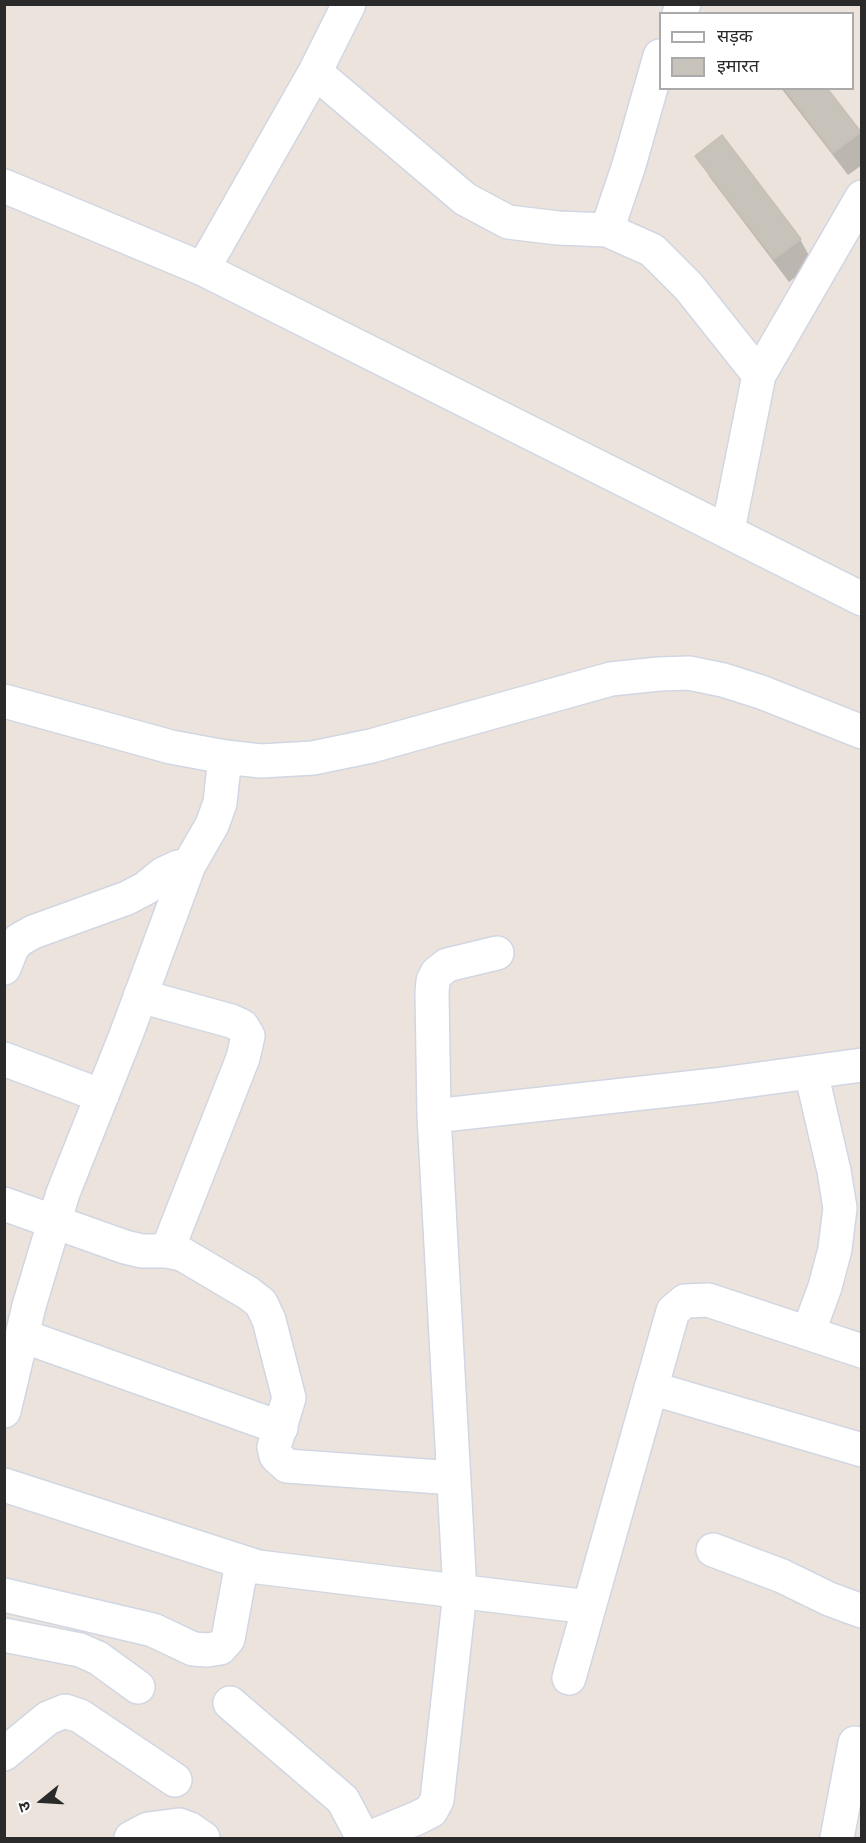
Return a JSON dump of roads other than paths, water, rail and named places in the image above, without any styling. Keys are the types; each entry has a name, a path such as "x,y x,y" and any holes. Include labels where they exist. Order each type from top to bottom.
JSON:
{"street":[{"path":"203,269 315,72 349,4"},
{"path":"607,230 629,165 659,60"},
{"path":"315,72 465,200 508,222 558,228 607,230 652,250 689,287 759,375"},
{"path":"4,186 203,269 728,530 861,599"},
{"path":"728,530 759,375 861,197"},
{"path":"4,701 171,747 261,761 313,758 371,746 611,679 688,673 723,680 761,692 861,732"},
{"path":"4,1411 16,1341 63,1193 189,865 212,825 220,802 225,757"},
{"path":"9,948 33,932 127,898 146,888 163,874 189,865"},
{"path":"369,1839 431,1810 437,1800 460,1592 434,1116 433,981 437,973 447,965 497,953"},
{"path":"140,996 231,1021 242,1026 248,1036 243,1058 167,1251"},
{"path":"4,1059 102,1096"},
{"path":"434,1116 715,1085 861,1065"},
{"path":"808,1333 825,1287 835,1249 840,1208 834,1171 811,1072"},
{"path":"4,1204 124,1247 142,1251 167,1251 182,1254 261,1303 269,1320 289,1398 274,1447 276,1456 287,1466 454,1478"},
{"path":"568,1678 673,1311 685,1301 708,1300 861,1351"},
{"path":"16,1341 281,1428"},
{"path":"651,1388 861,1450"},
{"path":"4,1485 242,1563 589,1607"},
{"path":"713,1550 782,1576 829,1599 861,1611"},
{"path":"4,1595 153,1630 193,1648 207,1650 220,1648 228,1639 242,1563"},
{"path":"4,1635 80,1650 98,1658 138,1687"},
{"path":"231,1703 343,1800 363,1839"},
{"path":"4,1754 48,1718 58,1712 71,1712 175,1780"},
{"path":"837,1839 855,1743"},
{"path":"131,1839 148,1829 179,1825 190,1829 203,1839"}]}
